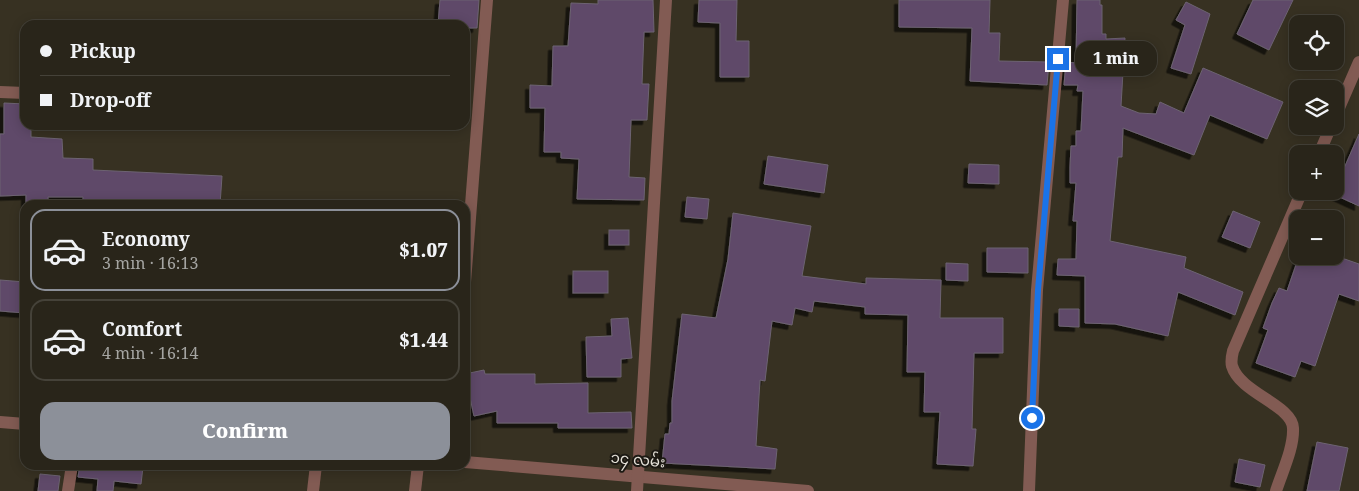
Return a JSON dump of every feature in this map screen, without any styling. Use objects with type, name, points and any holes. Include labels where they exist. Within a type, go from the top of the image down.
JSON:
[{"type":"street","points":[[470,218],[487,0]]},
{"type":"street","points":[[637,491],[666,0]]},
{"type":"street","points":[[1029,491],[1038,290],[1063,0]]},
{"type":"street","points":[[1344,96],[1359,62]]},
{"type":"street","points":[[0,92],[20,93]]},
{"type":"street","points":[[1276,491],[1293,438],[1293,425],[1287,415],[1242,383],[1232,366],[1232,351],[1298,200]]},
{"type":"street","points":[[0,422],[20,424]]},
{"type":"street","name":"၁၄ လမ်း","points":[[470,462],[808,491]]},
{"type":"street","points":[[68,491],[71,470]]},
{"type":"street","points":[[313,491],[315,470]]},
{"type":"street","points":[[415,491],[417,470]]},
{"type":"building","points":[[440,0],[479,0],[477,28],[470,28],[470,20],[438,20]]},
{"type":"building","points":[[598,0],[653,0],[654,32],[644,32],[642,84],[649,84],[647,120],[631,120],[629,177],[645,178],[644,200],[577,199],[579,159],[561,158],[561,152],[544,152],[545,108],[530,108],[530,85],[552,86],[553,46],[568,46],[571,3],[598,4]]},
{"type":"building","points":[[699,0],[737,0],[736,41],[749,41],[749,77],[720,77],[720,23],[698,22]]},
{"type":"building","points":[[899,0],[990,0],[989,33],[1000,33],[999,61],[1049,62],[1047,85],[970,81],[972,28],[899,27]]},
{"type":"building","points":[[1077,0],[1100,0],[1100,5],[1102,5],[1102,34],[1106,34],[1106,39],[1125,38],[1121,106],[1139,113],[1156,114],[1160,102],[1184,113],[1203,68],[1283,102],[1267,139],[1210,115],[1194,155],[1123,128],[1122,157],[1118,157],[1110,241],[1186,257],[1184,268],[1243,292],[1235,315],[1178,292],[1168,336],[1115,324],[1085,323],[1085,276],[1057,275],[1058,259],[1076,259],[1077,221],[1073,221],[1076,183],[1070,183],[1070,167],[1071,146],[1076,146],[1076,131],[1081,131],[1083,91],[1077,91],[1078,85],[1064,85],[1066,62],[1076,63]]},
{"type":"building","points":[[1253,0],[1293,0],[1269,50],[1237,34]]},
{"type":"building","points":[[1186,2],[1210,14],[1191,74],[1171,68],[1185,25],[1176,20]]},
{"type":"building","points":[[4,103],[20,104],[20,130],[31,130],[31,137],[62,139],[63,158],[93,159],[93,170],[222,176],[220,200],[83,200],[83,197],[48,197],[48,200],[26,200],[26,195],[0,196],[0,134],[4,134]]},
{"type":"building","points":[[1359,134],[1359,206],[1344,199],[1344,168]]},
{"type":"building","points":[[768,156],[828,165],[824,193],[764,184]]},
{"type":"building","points":[[969,164],[999,165],[999,184],[968,183]]},
{"type":"building","points":[[687,197],[709,199],[707,219],[685,217]]},
{"type":"building","points":[[1233,211],[1260,222],[1250,248],[1222,237]]},
{"type":"building","points":[[733,213],[811,226],[802,276],[866,284],[866,278],[941,280],[940,318],[1003,318],[1003,353],[974,353],[972,429],[976,429],[973,466],[937,464],[940,412],[924,412],[925,372],[907,372],[908,315],[865,314],[865,307],[814,301],[812,312],[795,308],[792,325],[772,321],[765,381],[760,380],[756,446],[777,449],[775,469],[662,463],[665,434],[669,434],[670,423],[672,423],[672,401],[682,314],[716,318],[728,259]]},
{"type":"building","points":[[609,230],[629,230],[629,245],[609,245]]},
{"type":"building","points":[[987,248],[1028,248],[1028,273],[987,272]]},
{"type":"building","points":[[1344,259],[1359,264],[1359,301],[1339,294],[1315,366],[1301,361],[1295,377],[1256,363],[1268,330],[1263,328],[1272,303],[1279,288],[1287,291],[1296,265],[1344,265]]},
{"type":"building","points":[[946,263],[968,264],[968,281],[946,280]]},
{"type":"building","points":[[573,271],[608,271],[608,293],[573,293]]},
{"type":"building","points":[[0,280],[20,282],[20,313],[0,311]]},
{"type":"building","points":[[1059,309],[1079,309],[1079,327],[1059,326]]},
{"type":"building","points":[[628,318],[632,358],[621,359],[621,377],[587,377],[586,337],[612,336],[611,319]]},
{"type":"building","points":[[484,370],[485,374],[535,374],[535,384],[588,383],[588,413],[631,412],[632,428],[558,428],[558,423],[497,423],[497,411],[474,416],[470,397],[470,373]]},
{"type":"building","points":[[1317,442],[1348,448],[1339,491],[1307,491]]},
{"type":"building","points":[[1239,459],[1265,465],[1260,487],[1235,482]]},
{"type":"building","points":[[79,470],[143,470],[141,484],[114,481],[113,491],[97,491],[98,479],[78,477]]},
{"type":"building","points":[[40,474],[60,476],[58,491],[38,491]]},
{"type":"route","points":[[1032,418],[1038,290],[1058,59]]}]
